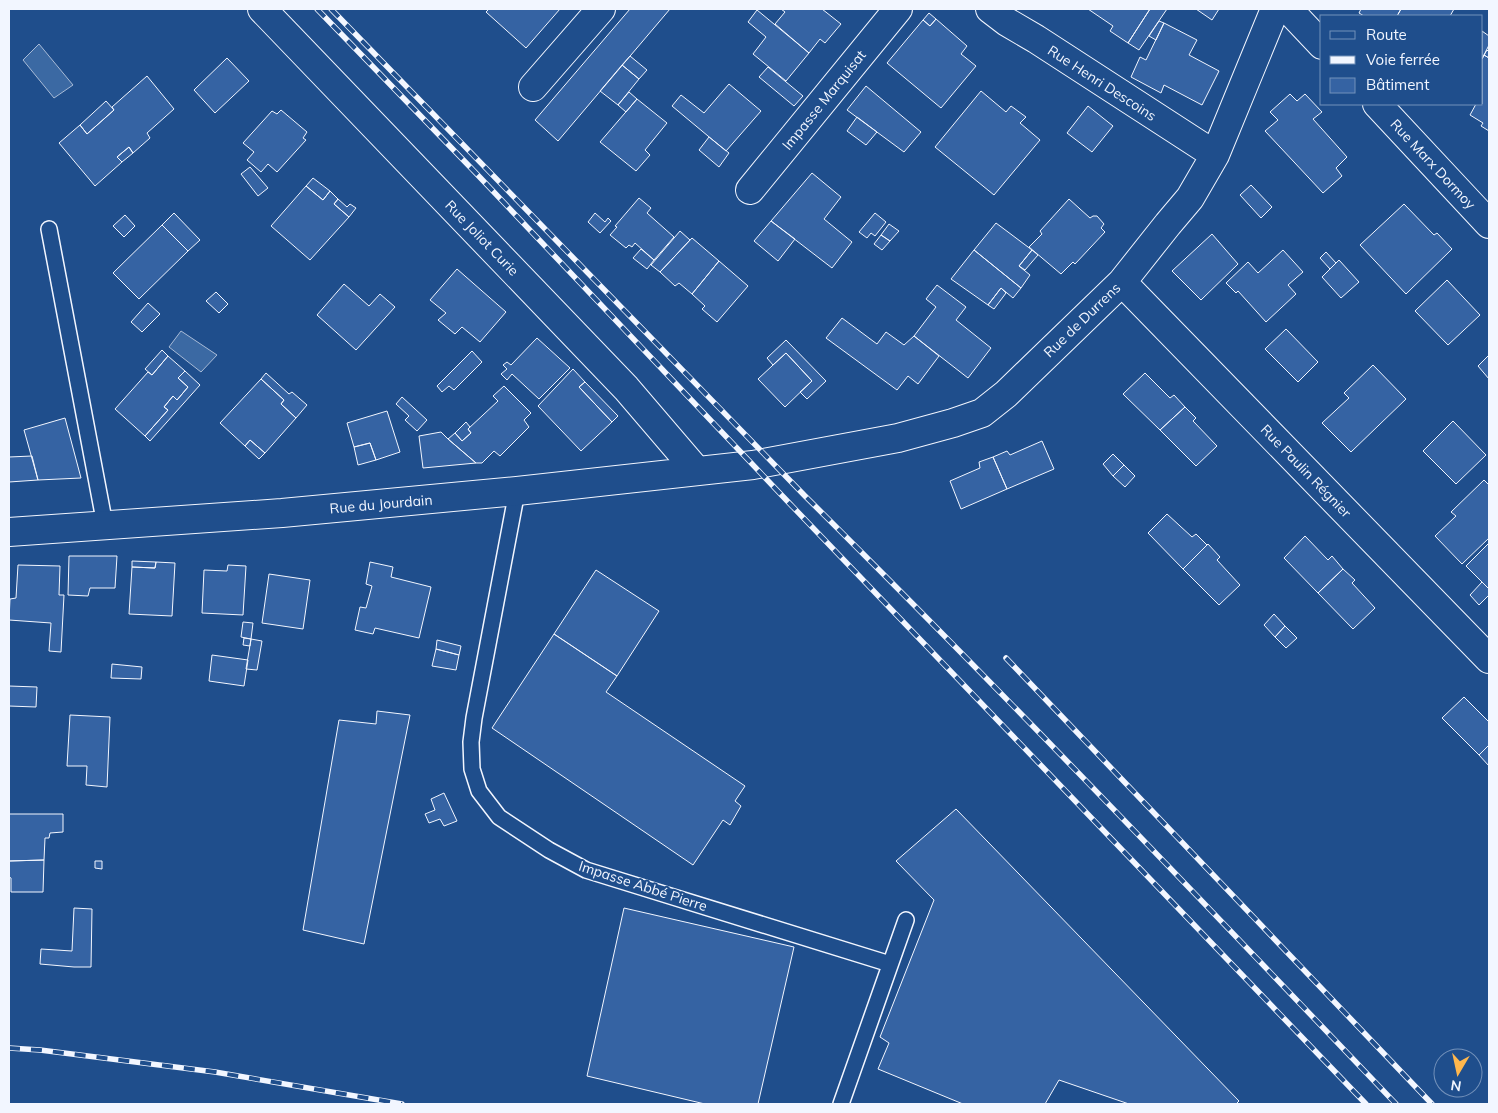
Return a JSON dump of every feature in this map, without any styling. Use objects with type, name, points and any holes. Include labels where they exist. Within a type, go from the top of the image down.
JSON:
[{"type":"street","name":"Rue Joliot Curie","points":[[262,9],[626,388],[697,471]]},
{"type":"street","points":[[532,87],[601,9]]},
{"type":"street","name":"Impasse Marquisat","points":[[750,190],[898,9]]},
{"type":"street","name":"Rue Henri Descoins","points":[[990,9],[1007,22],[1215,156]]},
{"type":"street","name":"Rue de Durrens","points":[[753,465],[898,438],[954,423],[982,412],[1006,394],[1122,282],[1190,198],[1215,156],[1275,9]]},
{"type":"street","points":[[1288,9],[1320,43]]},
{"type":"street","name":"Rue Marx Dormoy","points":[[1378,105],[1489,224]]},
{"type":"street","name":"Rue Paulin Régnier","points":[[1122,282],[1489,659]]},
{"type":"street","name":"Rue du Jourdain","points":[[9,532],[282,513],[516,491],[753,465]]},
{"type":"lane","points":[[48,229],[105,525]]},
{"type":"lane","name":"Impasse Abbé Pierre","points":[[516,491],[474,718],[471,742],[472,768],[478,791],[499,817],[549,850],[586,870],[890,964]]},
{"type":"lane","points":[[841,1104],[906,920]]},
{"type":"water","points":[[39,44],[73,85],[54,98],[23,60]]},
{"type":"water","points":[[181,331],[217,355],[201,372],[169,347]]},
{"type":"building","points":[[489,9],[560,9],[526,48],[486,12]]},
{"type":"building","points":[[630,9],[670,9],[558,141],[535,120]]},
{"type":"building","points":[[781,9],[822,9],[841,24],[825,43],[820,39],[809,53],[775,24],[785,12]]},
{"type":"building","points":[[1088,9],[1150,9],[1128,43],[1110,31],[1113,26]]},
{"type":"building","points":[[1150,9],[1167,9],[1139,50],[1128,43]]},
{"type":"building","points":[[1196,9],[1219,9],[1212,20]]},
{"type":"building","points":[[1361,9],[1401,9],[1398,15],[1362,15],[1359,13]]},
{"type":"building","points":[[1401,9],[1454,9],[1451,15],[1398,15]]},
{"type":"building","points":[[757,10],[809,53],[786,81],[753,54],[766,37],[748,22]]},
{"type":"building","points":[[929,13],[936,19],[930,26],[923,20]]},
{"type":"building","points":[[936,19],[967,46],[961,54],[976,66],[941,108],[887,63],[923,20],[930,26]]},
{"type":"building","points":[[1159,21],[1164,23],[1156,40],[1149,36]]},
{"type":"building","points":[[1164,23],[1197,40],[1189,55],[1219,71],[1202,105],[1164,85],[1161,93],[1131,77],[1140,57],[1146,60]]},
{"type":"building","points":[[1483,32],[1489,36],[1489,45],[1483,57]]},
{"type":"building","points":[[1487,50],[1489,52],[1489,58],[1484,55]]},
{"type":"building","points":[[1484,55],[1489,58],[1489,131],[1481,126],[1483,123],[1470,115],[1475,105],[1483,105]]},
{"type":"building","points":[[630,56],[647,70],[639,79],[622,65]]},
{"type":"building","points":[[227,58],[249,81],[215,113],[194,90]]},
{"type":"building","points":[[622,65],[639,79],[618,105],[600,91]]},
{"type":"building","points":[[768,67],[803,96],[794,106],[759,77]]},
{"type":"building","points":[[147,76],[174,109],[147,133],[150,138],[133,153],[129,147],[117,157],[122,162],[95,186],[59,143],[80,125],[87,134],[114,110],[112,107]]},
{"type":"building","points":[[729,84],[761,111],[726,151],[672,106],[681,95],[704,113]]},
{"type":"building","points":[[866,86],[921,132],[904,152],[847,110]]},
{"type":"building","points":[[981,91],[1006,112],[1011,106],[1026,117],[1020,123],[1040,140],[994,195],[935,147]]},
{"type":"building","points":[[629,92],[637,99],[626,112],[618,105]]},
{"type":"building","points":[[1290,94],[1297,101],[1305,94],[1322,112],[1313,119],[1347,157],[1336,168],[1342,176],[1323,193],[1265,131],[1278,120],[1270,112]]},
{"type":"building","points":[[637,99],[667,123],[645,150],[650,155],[636,171],[600,142]]},
{"type":"building","points":[[106,101],[114,110],[87,134],[80,125]]},
{"type":"building","points":[[1088,106],[1113,126],[1092,152],[1067,133]]},
{"type":"building","points":[[281,110],[307,132],[303,138],[306,140],[277,172],[268,164],[261,172],[247,160],[254,152],[243,143],[272,111],[277,114]]},
{"type":"building","points":[[857,117],[877,132],[866,145],[847,131]]},
{"type":"building","points":[[709,137],[729,153],[719,167],[699,150]]},
{"type":"building","points":[[129,147],[133,153],[122,162],[117,157]]},
{"type":"building","points":[[250,167],[268,188],[258,196],[241,174]]},
{"type":"building","points":[[812,173],[841,197],[824,219],[852,242],[832,268],[771,221]]},
{"type":"building","points":[[313,178],[330,191],[323,200],[306,186]]},
{"type":"building","points":[[1251,185],[1272,207],[1261,218],[1240,195]]},
{"type":"building","points":[[306,186],[323,200],[330,191],[338,199],[334,204],[349,217],[310,260],[271,226]]},
{"type":"building","points":[[639,198],[651,208],[647,213],[674,237],[654,260],[635,243],[632,247],[629,245],[626,248],[610,235],[617,227],[615,226]]},
{"type":"building","points":[[338,199],[347,207],[350,204],[356,208],[349,217],[334,204]]},
{"type":"building","points":[[1069,199],[1090,218],[1097,216],[1104,224],[1101,228],[1105,232],[1075,264],[1073,262],[1061,274],[1029,247],[1042,234],[1040,231]]},
{"type":"building","points":[[1404,204],[1434,235],[1437,233],[1452,249],[1406,294],[1360,245]]},
{"type":"building","points":[[174,213],[200,240],[188,251],[162,225]]},
{"type":"building","points":[[595,213],[605,222],[608,218],[611,221],[600,233],[588,222]]},
{"type":"building","points":[[875,213],[886,222],[875,236],[871,233],[867,238],[859,232]]},
{"type":"building","points":[[125,215],[135,226],[124,237],[113,226]]},
{"type":"building","points":[[771,221],[795,239],[778,261],[754,241]]},
{"type":"building","points":[[996,223],[1032,250],[1019,266],[1030,275],[1021,288],[974,250]]},
{"type":"building","points":[[889,224],[899,231],[890,241],[881,235]]},
{"type":"building","points":[[162,225],[188,251],[139,299],[113,273]]},
{"type":"building","points":[[680,231],[690,240],[660,272],[651,265]]},
{"type":"building","points":[[1212,234],[1238,264],[1201,300],[1172,271]]},
{"type":"building","points":[[881,235],[890,241],[882,250],[874,244]]},
{"type":"building","points":[[692,238],[719,261],[692,294],[679,283],[675,286],[660,272]]},
{"type":"building","points":[[641,249],[654,260],[647,269],[633,258]]},
{"type":"building","points":[[974,250],[1021,288],[1013,298],[1001,288],[988,305],[951,279]]},
{"type":"building","points":[[1032,250],[1038,255],[1025,270],[1019,266]]},
{"type":"building","points":[[1283,250],[1303,272],[1288,285],[1296,294],[1266,322],[1238,291],[1236,293],[1226,283],[1248,262],[1258,273]]},
{"type":"building","points":[[1326,252],[1336,263],[1330,269],[1320,258]]},
{"type":"building","points":[[1339,260],[1359,282],[1341,298],[1322,277]]},
{"type":"building","points":[[719,261],[748,286],[717,322],[702,309],[705,306],[692,294]]},
{"type":"building","points":[[457,269],[506,312],[480,342],[462,327],[455,334],[438,320],[446,313],[430,300]]},
{"type":"building","points":[[1447,280],[1480,315],[1448,345],[1415,311]]},
{"type":"building","points":[[344,284],[369,306],[380,294],[395,307],[356,350],[317,315]]},
{"type":"building","points":[[937,285],[966,307],[956,320],[991,348],[968,378],[914,336],[936,307],[926,299]]},
{"type":"building","points":[[1001,288],[1006,293],[994,309],[988,305]]},
{"type":"building","points":[[216,292],[228,304],[219,313],[206,301]]},
{"type":"building","points":[[148,303],[160,314],[142,332],[131,322]]},
{"type":"building","points":[[842,318],[877,344],[886,332],[904,345],[914,336],[939,356],[918,384],[908,376],[897,390],[826,338]]},
{"type":"building","points":[[1286,329],[1318,362],[1298,382],[1265,349]]},
{"type":"building","points":[[537,338],[570,368],[539,399],[512,374],[507,380],[501,374],[507,369],[503,365],[507,362],[511,365]]},
{"type":"building","points":[[786,340],[826,381],[807,399],[800,392],[812,381],[786,353],[773,365],[767,358]]},
{"type":"building","points":[[162,350],[168,356],[152,375],[145,369]]},
{"type":"building","points":[[472,351],[482,362],[454,390],[449,386],[442,392],[437,386]]},
{"type":"building","points":[[786,353],[812,381],[785,407],[758,379]]},
{"type":"building","points":[[1489,355],[1489,379],[1478,366]]},
{"type":"building","points":[[168,356],[185,371],[178,378],[188,387],[177,400],[173,396],[164,407],[168,410],[145,436],[115,409],[148,372],[152,375]]},
{"type":"building","points":[[1373,365],[1406,399],[1351,452],[1322,423],[1349,398],[1344,393]]},
{"type":"building","points":[[573,369],[585,382],[579,387],[612,422],[581,451],[538,406]]},
{"type":"building","points":[[185,371],[200,385],[150,441],[145,436],[168,410],[164,407],[173,396],[177,400],[188,387],[178,378]]},
{"type":"building","points":[[266,373],[289,394],[292,392],[307,405],[296,418],[281,404],[284,400],[261,379]]},
{"type":"building","points":[[1145,373],[1170,398],[1174,395],[1185,407],[1160,430],[1123,394]]},
{"type":"building","points":[[261,379],[284,400],[281,404],[296,418],[265,453],[250,440],[245,446],[220,423]]},
{"type":"building","points":[[585,382],[618,416],[612,422],[579,387]]},
{"type":"building","points":[[504,386],[531,413],[524,420],[529,427],[500,456],[494,451],[482,463],[476,463],[448,439],[455,433],[462,441],[471,433],[468,429],[498,401],[493,396]]},
{"type":"building","points":[[402,397],[427,420],[417,431],[405,420],[409,416],[396,404]]},
{"type":"building","points":[[1185,407],[1196,418],[1193,421],[1217,446],[1196,466],[1160,430]]},
{"type":"building","points":[[387,411],[400,452],[376,460],[370,443],[354,447],[347,423]]},
{"type":"building","points":[[65,418],[81,478],[38,480],[24,430]]},
{"type":"building","points":[[1453,421],[1486,455],[1456,484],[1423,451]]},
{"type":"building","points":[[466,422],[470,427],[468,429],[471,433],[462,441],[455,433]]},
{"type":"building","points":[[441,432],[476,463],[423,468],[419,436]]},
{"type":"building","points":[[250,440],[265,453],[259,459],[245,446]]},
{"type":"building","points":[[1042,441],[1054,469],[1007,489],[993,457],[1007,451],[1010,455]]},
{"type":"building","points":[[370,443],[376,460],[358,465],[354,447]]},
{"type":"building","points":[[1113,454],[1124,465],[1113,476],[1103,464]]},
{"type":"building","points":[[32,456],[38,480],[9,482],[9,457]]},
{"type":"building","points":[[993,457],[1007,489],[961,509],[950,481],[980,468],[979,462]]},
{"type":"building","points":[[1124,465],[1135,476],[1125,487],[1113,476]]},
{"type":"building","points":[[1484,480],[1489,485],[1489,538],[1462,564],[1435,536],[1456,516],[1451,512]]},
{"type":"building","points":[[1167,514],[1192,537],[1196,534],[1207,545],[1183,569],[1148,533]]},
{"type":"building","points":[[1305,536],[1328,560],[1332,556],[1343,569],[1318,593],[1284,558]]},
{"type":"building","points":[[1489,543],[1489,589],[1466,566]]},
{"type":"building","points":[[1208,544],[1220,557],[1217,560],[1240,585],[1219,605],[1183,569]]},
{"type":"building","points":[[69,556],[117,556],[115,588],[90,588],[88,596],[68,595]]},
{"type":"building","points":[[132,561],[156,562],[155,568],[132,567]]},
{"type":"building","points":[[156,562],[175,563],[172,616],[129,614],[132,567],[155,568]]},
{"type":"building","points":[[370,562],[393,567],[391,577],[431,587],[419,638],[375,628],[373,634],[355,630],[360,607],[366,608],[372,586],[366,584]]},
{"type":"building","points":[[18,565],[60,566],[59,595],[64,595],[61,652],[49,651],[51,623],[9,620],[10,599],[16,598]]},
{"type":"building","points":[[228,565],[246,566],[243,615],[202,613],[204,570],[227,571]]},
{"type":"building","points":[[1343,569],[1355,580],[1352,583],[1375,608],[1353,629],[1318,593]]},
{"type":"building","points":[[596,570],[659,611],[617,676],[554,634]]},
{"type":"building","points":[[269,574],[310,580],[303,629],[262,623]]},
{"type":"building","points":[[1482,582],[1489,589],[1489,595],[1479,605],[1470,595]]},
{"type":"building","points":[[1274,614],[1285,626],[1275,637],[1264,625]]},
{"type":"building","points":[[243,622],[253,623],[251,639],[241,637]]},
{"type":"building","points":[[1285,626],[1297,638],[1286,648],[1275,637]]},
{"type":"building","points":[[554,634],[617,676],[606,692],[745,786],[735,801],[741,806],[730,825],[723,820],[693,865],[492,728]]},
{"type":"building","points":[[244,638],[251,639],[250,646],[243,645]]},
{"type":"building","points":[[251,639],[262,641],[257,670],[246,669]]},
{"type":"building","points":[[437,640],[461,646],[459,655],[436,649]]},
{"type":"building","points":[[436,649],[459,655],[456,670],[432,666]]},
{"type":"building","points":[[212,655],[248,660],[244,686],[209,681]]},
{"type":"building","points":[[112,664],[142,667],[141,679],[111,678]]},
{"type":"building","points":[[9,686],[37,687],[36,707],[9,706]]},
{"type":"building","points":[[1464,697],[1489,722],[1489,745],[1479,755],[1442,718]]},
{"type":"building","points":[[377,711],[410,715],[364,944],[303,930],[339,720],[376,724]]},
{"type":"building","points":[[70,715],[110,717],[107,787],[86,785],[87,766],[67,766]]},
{"type":"building","points":[[1489,745],[1489,766],[1479,755]]},
{"type":"building","points":[[444,793],[457,821],[444,826],[440,819],[429,823],[425,814],[435,810],[431,799]]},
{"type":"building","points":[[956,809],[1239,1101],[1236,1104],[1129,1104],[1059,1080],[1045,1104],[963,1104],[878,1069],[889,1043],[880,1037],[934,900],[896,861]]},
{"type":"building","points":[[9,814],[63,814],[63,832],[50,833],[49,838],[45,838],[44,860],[9,861]]},
{"type":"building","points":[[44,860],[43,892],[11,892],[9,861]]},
{"type":"building","points":[[95,861],[102,861],[102,869],[95,868]]},
{"type":"building","points":[[74,908],[92,909],[91,967],[40,964],[41,949],[72,951]]},
{"type":"building","points":[[624,908],[794,947],[758,1104],[705,1104],[587,1076]]},
{"type":"railway","points":[[317,9],[1366,1104]]},
{"type":"railway","points":[[331,9],[805,496],[1029,722],[1396,1104]]},
{"type":"railway","points":[[1006,658],[1432,1104]]},
{"type":"railway","points":[[9,1048],[40,1050],[215,1072],[402,1104]]}]
